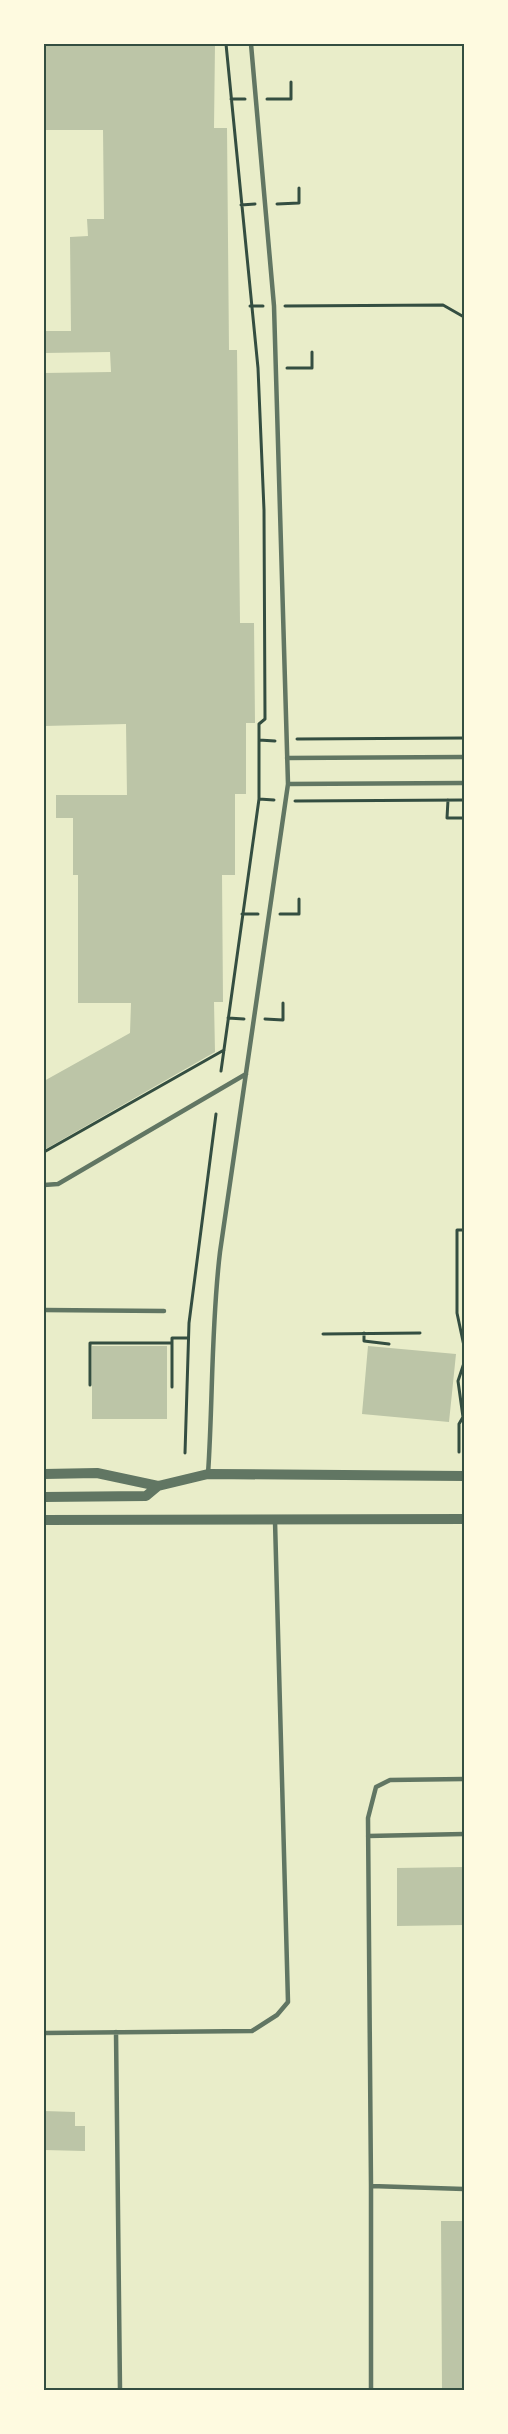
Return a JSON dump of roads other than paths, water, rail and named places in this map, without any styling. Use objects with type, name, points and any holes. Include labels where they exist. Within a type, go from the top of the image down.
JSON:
[{"type":"street","points":[[44,1474],[97,1473],[158,1486],[208,1474],[465,1476]]},
{"type":"street","points":[[44,1497],[146,1496],[158,1486]]},
{"type":"street","points":[[44,1520],[465,1519]]},
{"type":"lane","points":[[208,1474],[213,1395],[214,1311],[288,784],[274,306],[250,44]]},
{"type":"lane","points":[[287,758],[465,757]]},
{"type":"lane","points":[[288,784],[465,783]]},
{"type":"lane","points":[[44,1185],[58,1185],[246,1074]]},
{"type":"lane","points":[[44,1310],[164,1311]]},
{"type":"lane","points":[[44,2033],[252,2031],[277,2015],[288,2002],[275,1519]]},
{"type":"lane","points":[[371,2391],[368,1818],[376,1787],[390,1780],[465,1779]]},
{"type":"lane","points":[[368,1836],[465,1834]]},
{"type":"lane","points":[[117,2032],[120,2391]]},
{"type":"lane","points":[[371,2186],[465,2188]]}]
